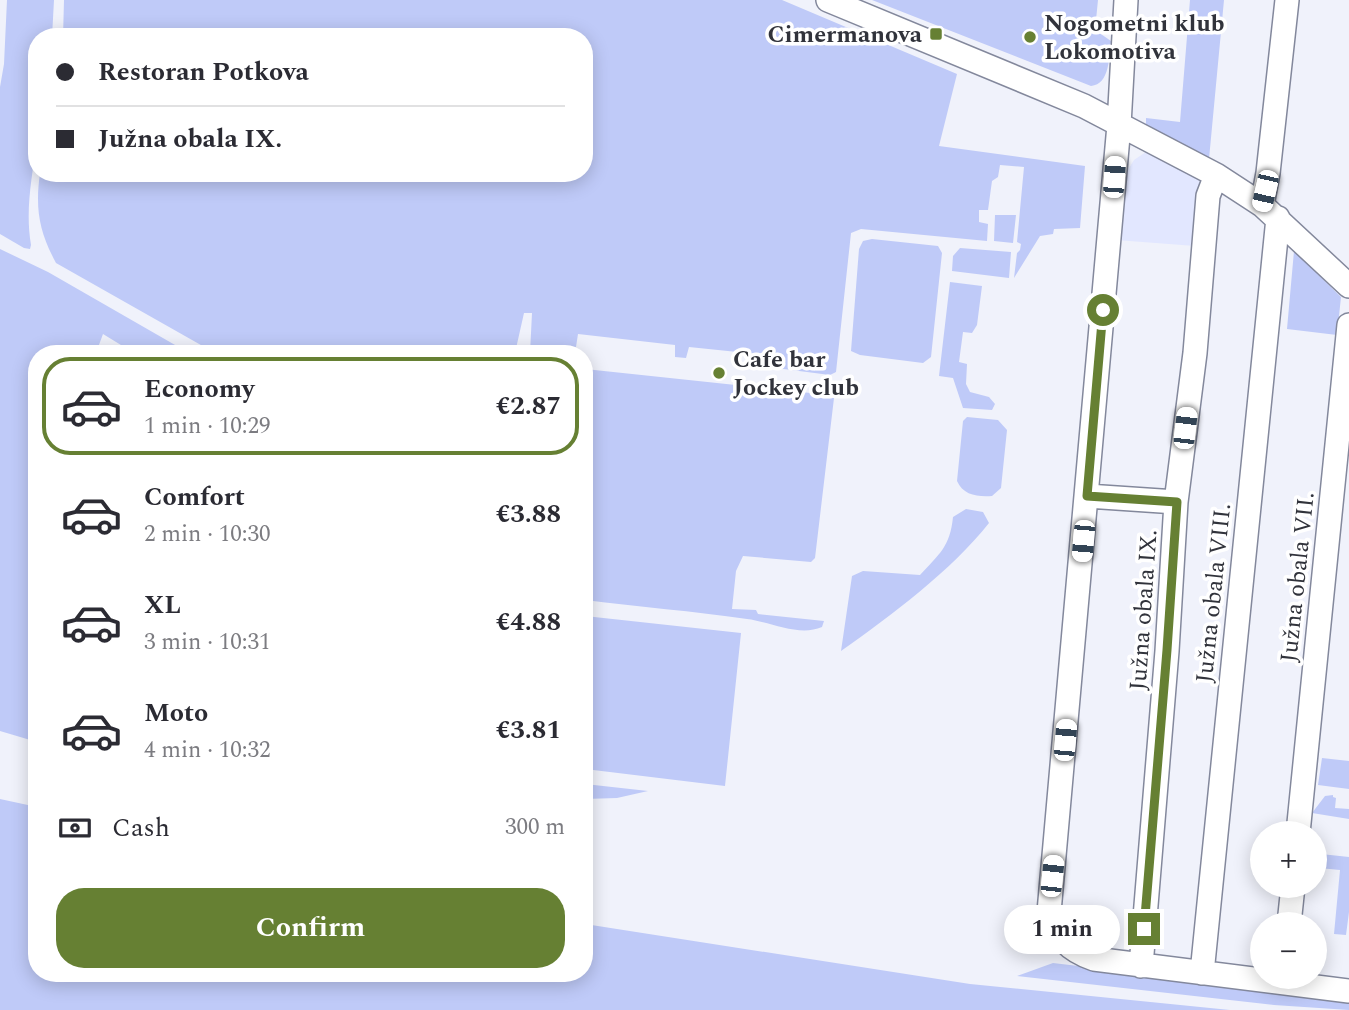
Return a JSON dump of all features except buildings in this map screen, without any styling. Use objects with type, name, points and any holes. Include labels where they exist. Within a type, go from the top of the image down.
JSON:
[{"type":"street","points":[[828,0],[1084,106],[1216,175],[1270,212],[1349,286]]},
{"type":"street","points":[[1126,0],[1119,125],[1049,912],[1059,937],[1080,954],[1094,959],[1250,977]]},
{"type":"street","name":"Južna obala VIII.","points":[[1202,973],[1270,212],[1268,173],[1287,0]]},
{"type":"street","name":"Južna obala IX.","points":[[1141,966],[1177,502],[1195,353],[1208,196],[1216,175]]},
{"type":"street","name":"Južna obala VII.","points":[[1299,821],[1349,326]]},
{"type":"street","points":[[1087,496],[1177,502]]},
{"type":"street","points":[[1327,987],[1349,991]]},
{"type":"shaded area","points":[[7,0],[54,0],[52,28],[28,28],[30,249],[0,234],[0,87],[4,64]]},
{"type":"shaded area","points":[[64,0],[782,0],[957,74],[939,146],[1085,166],[1080,228],[1054,229],[1053,234],[1040,236],[1014,278],[1017,253],[1021,244],[1017,242],[1024,167],[1000,165],[998,177],[992,181],[988,210],[979,210],[979,222],[988,224],[987,241],[861,229],[851,233],[836,372],[830,375],[776,368],[776,356],[689,347],[686,358],[675,357],[675,345],[578,334],[576,345],[530,345],[532,313],[524,313],[517,345],[201,345],[56,263],[40,219],[39,182],[593,182],[593,28],[63,28]]},
{"type":"shaded area","name":"Nogometni klub Lokomotiva","points":[[872,0],[1098,0],[1095,30],[1111,41],[1107,69],[1102,80],[1091,86]]},
{"type":"shaded area","points":[[1190,0],[1224,0],[1209,159],[1146,126],[1146,118],[1180,122]]},
{"type":"shaded area","points":[[1146,152],[1202,175],[1195,246],[1116,240],[1121,181],[1134,160]]},
{"type":"shaded area","points":[[995,215],[1016,215],[1013,243],[994,241]]},
{"type":"shaded area","points":[[872,239],[938,246],[942,253],[931,357],[923,363],[860,355],[851,351],[859,249],[863,241]]},
{"type":"shaded area","points":[[960,248],[1011,252],[1009,278],[952,271],[953,256]]},
{"type":"shaded area","points":[[0,249],[48,272],[175,345],[121,345],[103,334],[99,345],[28,345],[28,739],[0,731]]},
{"type":"shaded area","points":[[1294,251],[1341,297],[1337,335],[1287,329]]},
{"type":"shaded area","points":[[950,282],[982,286],[977,325],[972,333],[963,332],[959,362],[967,364],[966,384],[970,392],[989,397],[995,404],[992,410],[963,408],[953,378],[939,376]]},
{"type":"shaded area","points":[[593,370],[829,395],[834,398],[815,558],[811,562],[743,556],[736,571],[732,609],[756,610],[758,614],[824,621],[822,627],[794,630],[747,619],[593,601]]},
{"type":"shaded area","points":[[967,417],[998,420],[1007,430],[1001,488],[992,496],[971,494],[957,481],[963,421]]},
{"type":"shaded area","points":[[966,509],[983,512],[989,523],[974,541],[939,575],[841,651],[852,576],[863,571],[920,575],[946,543],[953,517]]},
{"type":"shaded area","points":[[593,617],[741,633],[725,786],[593,770]]},
{"type":"shaded area","points":[[1322,758],[1349,761],[1349,789],[1318,785]]},
{"type":"shaded area","points":[[593,785],[648,791],[617,798],[593,799]]},
{"type":"shaded area","points":[[1333,795],[1336,798],[1335,808],[1349,809],[1349,819],[1312,813],[1325,796]]},
{"type":"shaded area","points":[[0,799],[28,805],[28,982],[593,982],[593,925],[970,984],[1230,1010],[0,1010]]},
{"type":"shaded area","points":[[1327,855],[1349,857],[1349,912],[1346,935],[1334,934],[1340,870],[1327,869]]},
{"type":"shaded area","points":[[1053,963],[1250,986],[1250,989],[1349,998],[1349,1010],[1274,1005],[1017,976]]},
{"type":"place","name":"Cimermanova","points":[[936,34]]},
{"type":"place","name":"Nogometni klub Lokomotiva","points":[[1030,37]]},
{"type":"place","name":"Cafe bar Jockey club","points":[[719,373]]},
{"type":"route","points":[[1103,310],[1087,496],[1177,502],[1144,929]]}]
